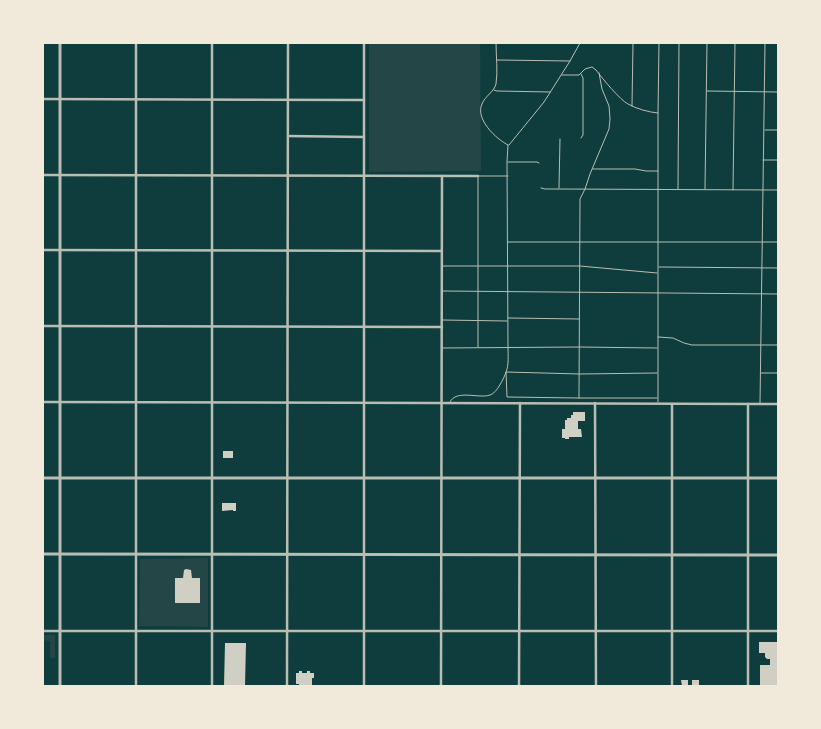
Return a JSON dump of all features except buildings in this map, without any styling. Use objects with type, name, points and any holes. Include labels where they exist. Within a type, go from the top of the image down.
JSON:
[{"type":"street","points":[[60,43],[60,686]]},
{"type":"street","points":[[136,43],[136,686]]},
{"type":"street","points":[[212,43],[212,686]]},
{"type":"street","points":[[287,686],[288,43]]},
{"type":"street","points":[[364,43],[364,686]]},
{"type":"street","points":[[43,99],[364,100]]},
{"type":"street","points":[[288,136],[364,136]]},
{"type":"street","points":[[43,175],[478,176]]},
{"type":"street","points":[[442,176],[442,686]]},
{"type":"street","points":[[43,250],[441,251]]},
{"type":"street","points":[[43,326],[442,327]]},
{"type":"street","points":[[43,402],[778,404]]},
{"type":"street","points":[[519,686],[520,403]]},
{"type":"street","points":[[595,404],[596,686]]},
{"type":"street","points":[[672,404],[672,686]]},
{"type":"street","points":[[748,404],[748,686]]},
{"type":"street","points":[[43,478],[778,478]]},
{"type":"street","points":[[43,554],[778,555]]},
{"type":"street","points":[[43,630],[778,631]]},
{"type":"lane","points":[[496,43],[495,85],[493,90],[481,104],[480,112],[489,130],[500,141],[508,145]]},
{"type":"lane","points":[[580,43],[544,102],[508,145],[507,397],[658,398]]},
{"type":"lane","points":[[632,106],[633,43]]},
{"type":"lane","points":[[658,404],[659,43]]},
{"type":"lane","points":[[678,190],[680,43]]},
{"type":"lane","points":[[705,190],[707,43]]},
{"type":"lane","points":[[733,190],[735,43]]},
{"type":"lane","points":[[760,404],[765,43]]},
{"type":"lane","points":[[496,60],[570,61]]},
{"type":"lane","points":[[561,75],[576,75],[590,67],[596,70],[624,101],[632,106],[648,112],[658,113]]},
{"type":"lane","points":[[581,73],[583,78],[583,135],[581,138]]},
{"type":"lane","points":[[579,398],[580,199],[609,129],[610,119],[609,106],[602,89],[599,73]]},
{"type":"lane","points":[[493,90],[551,92]]},
{"type":"lane","points":[[707,91],[778,92]]},
{"type":"lane","points":[[764,130],[778,130]]},
{"type":"lane","points":[[559,189],[560,139]]},
{"type":"lane","points":[[763,160],[778,160]]},
{"type":"lane","points":[[507,162],[539,163]]},
{"type":"lane","points":[[593,168],[659,171]]},
{"type":"lane","points":[[478,348],[478,176],[508,176]]},
{"type":"lane","points":[[540,188],[778,190]]},
{"type":"lane","points":[[508,242],[778,242]]},
{"type":"lane","points":[[441,266],[580,266],[658,273]]},
{"type":"lane","points":[[658,267],[778,268]]},
{"type":"lane","points":[[441,291],[778,294]]},
{"type":"lane","points":[[508,318],[580,319]]},
{"type":"lane","points":[[442,320],[508,321]]},
{"type":"lane","points":[[658,337],[673,338],[692,345],[778,345]]},
{"type":"lane","points":[[442,348],[658,348]]},
{"type":"lane","points":[[506,372],[580,374],[658,373]]},
{"type":"lane","points":[[450,403],[452,398],[457,396],[490,395],[495,392],[506,372]]},
{"type":"lane","points":[[761,373],[778,373]]},
{"type":"shaded area","points":[[369,43],[480,43],[481,171],[369,172]]},
{"type":"shaded area","points":[[208,558],[207,627],[139,626],[140,559]]},
{"type":"shaded area","points":[[43,635],[55,635],[55,658],[50,658],[50,641],[43,640]]}]
